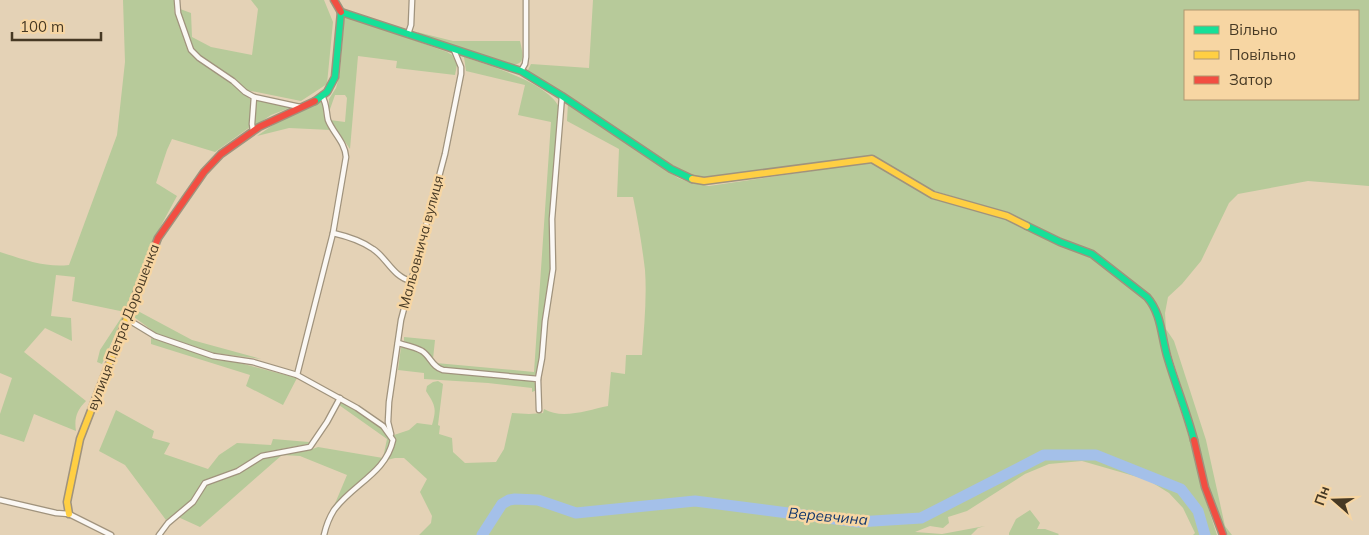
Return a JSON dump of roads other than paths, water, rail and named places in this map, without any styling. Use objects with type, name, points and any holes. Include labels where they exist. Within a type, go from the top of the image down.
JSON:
[{"type":"street","points":[[177,0],[178,13],[191,50],[199,58],[233,81],[245,92],[302,108]]},
{"type":"street","points":[[334,0],[341,12],[521,71],[562,96],[663,164],[690,179],[704,181],[872,160],[884,165],[933,195],[1007,216],[1060,242],[1092,254],[1147,297],[1154,305],[1167,356],[1192,432],[1205,487],[1223,535]]},
{"type":"street","points":[[408,34],[411,25],[412,0]]},
{"type":"street","points":[[521,71],[526,57],[526,0]]},
{"type":"street","name":"вулиця Петра Дорошенка","points":[[69,514],[67,502],[80,439],[153,248],[165,227],[212,162],[253,131],[278,117],[302,108],[331,88],[335,77],[341,12]]},
{"type":"street","name":"Мальовнича вулиця","points":[[392,438],[388,409],[401,320],[445,154],[461,74],[461,67],[454,50]]},
{"type":"street","points":[[253,131],[254,96]]},
{"type":"street","points":[[297,375],[333,233],[346,151],[329,122],[326,102],[322,96]]},
{"type":"street","points":[[539,410],[538,379],[554,269],[552,219],[562,96]]},
{"type":"street","points":[[333,233],[372,248],[390,268],[406,280],[411,281]]},
{"type":"street","points":[[127,319],[155,336],[213,356],[253,362],[297,375],[340,398],[383,426],[392,438],[391,449],[379,469],[347,496],[334,510],[328,520],[324,535]]},
{"type":"street","points":[[398,342],[420,350],[433,365],[443,370],[538,379]]},
{"type":"street","points":[[159,535],[168,523],[193,502],[205,483],[238,471],[262,456],[310,447],[340,398]]},
{"type":"street","points":[[0,500],[56,514],[69,514],[111,535]]},
{"type":"waterway","name":"Веревчина","points":[[482,535],[502,504],[515,499],[538,500],[576,513],[695,501],[858,522],[921,518],[1044,455],[1096,455],[1181,489],[1198,511],[1205,535]]}]
